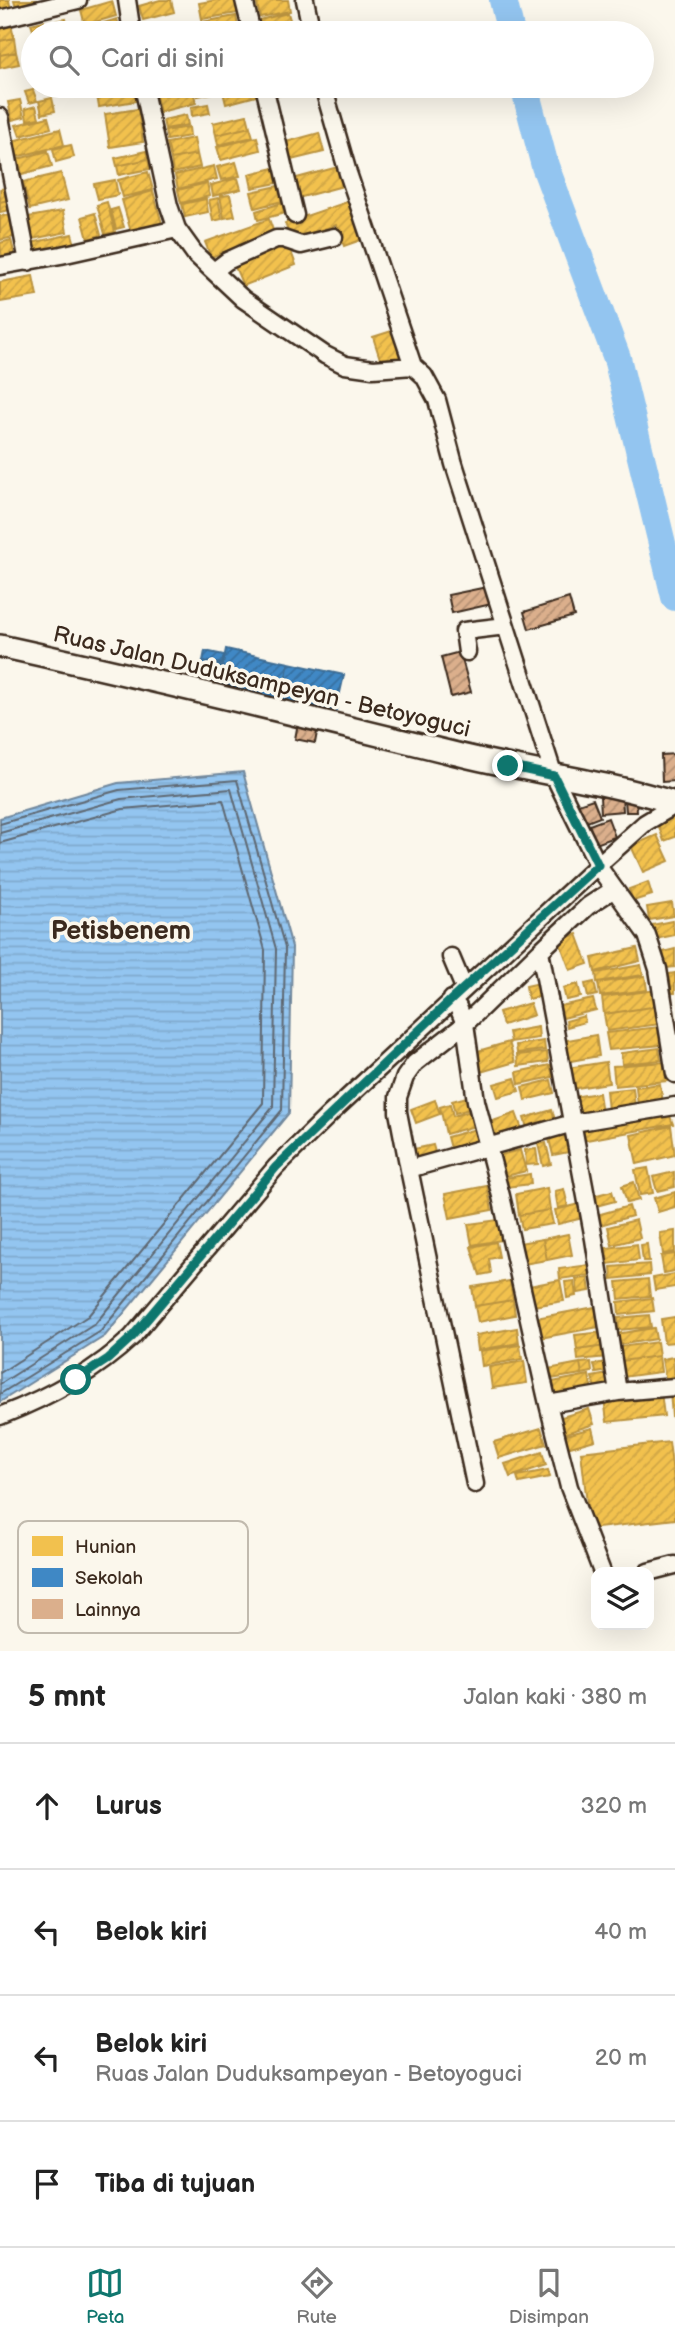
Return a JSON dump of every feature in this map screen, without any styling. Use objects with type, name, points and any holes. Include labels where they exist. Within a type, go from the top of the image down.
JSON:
[{"type":"main road","name":"Ruas Jalan Duduksampeyan - Betoyoguci","points":[[0,646],[554,776],[636,791],[675,804]]},
{"type":"street","points":[[0,19],[78,0]]},
{"type":"street","points":[[127,0],[130,21]]},
{"type":"street","points":[[244,0],[249,21]]},
{"type":"street","points":[[305,0],[309,21]]},
{"type":"street","points":[[146,98],[169,206],[177,229],[195,254],[243,299],[335,360],[345,365],[373,369],[413,366]]},
{"type":"street","points":[[267,98],[295,215]]},
{"type":"street","points":[[326,98],[348,173],[413,366],[424,376],[437,400],[454,464],[554,776],[605,875],[647,935],[658,970],[675,1074]]},
{"type":"street","points":[[0,117],[28,261]]},
{"type":"street","points":[[0,266],[177,229]]},
{"type":"street","points":[[214,271],[227,261],[276,239],[301,245],[334,237]]},
{"type":"street","points":[[467,652],[464,631],[506,626]]},
{"type":"street","points":[[0,1416],[36,1403],[108,1359],[132,1337],[276,1167],[459,1012],[540,951],[588,906],[605,875],[645,823],[675,804]]},
{"type":"street","points":[[464,988],[605,875]]},
{"type":"street","points":[[540,951],[594,1240],[618,1392]]},
{"type":"street","points":[[451,957],[464,988],[459,1012],[476,1101],[548,1404],[569,1487],[600,1567]]},
{"type":"street","points":[[459,1012],[405,1077],[400,1088],[398,1112],[475,1484]]},
{"type":"street","points":[[409,1169],[573,1123],[675,1106]]},
{"type":"street","points":[[548,1404],[618,1392],[675,1387]]},
{"type":"street","points":[[654,1570],[675,1565]]},
{"type":"water","points":[[243,772],[292,947],[289,1113],[105,1336],[0,1402],[0,818],[118,783]]},
{"type":"building: Hunian","points":[[0,0],[9,0],[11,11],[0,14]]},
{"type":"building: Hunian","points":[[14,0],[46,0],[18,13]]},
{"type":"building: Hunian","points":[[171,0],[174,12],[143,20],[139,6]]},
{"type":"building: Hunian","points":[[236,0],[238,13],[202,19],[199,3]]},
{"type":"building: Hunian","points":[[256,0],[288,0],[290,11],[260,17]]},
{"type":"building: Hunian","points":[[112,1],[116,16],[99,21],[84,21],[81,10]]},
{"type":"building: Hunian","points":[[288,13],[290,21],[259,21]]},
{"type":"building: Hunian","points":[[236,16],[237,21],[208,21]]},
{"type":"building: Hunian","points":[[11,23],[14,38],[0,41],[0,25]]},
{"type":"building: Hunian","points":[[14,38],[16,52],[0,55],[0,41]]},
{"type":"building: Hunian","points":[[16,52],[19,64],[0,68],[0,55]]},
{"type":"building: Hunian","points":[[27,98],[36,98],[37,101],[29,103]]},
{"type":"building: Hunian","points":[[52,98],[55,111],[42,114],[39,101]]},
{"type":"building: Hunian","points":[[97,98],[135,98],[136,101],[99,107]]},
{"type":"building: Hunian","points":[[156,98],[195,98],[196,103],[160,112]]},
{"type":"building: Hunian","points":[[224,98],[248,98],[226,104]]},
{"type":"building: Hunian","points":[[20,100],[24,117],[12,120],[8,102]]},
{"type":"building: Hunian","points":[[208,104],[210,113],[192,116],[191,107]]},
{"type":"building: Hunian","points":[[36,106],[39,118],[27,120],[25,109]]},
{"type":"building: Hunian","points":[[138,109],[143,142],[110,147],[105,114]]},
{"type":"building: Hunian","points":[[186,115],[188,125],[165,129],[163,120]]},
{"type":"building: Hunian","points":[[247,115],[250,127],[216,135],[213,123]]},
{"type":"building: Hunian","points":[[48,117],[51,128],[20,136],[16,125]]},
{"type":"building: Hunian","points":[[189,127],[190,136],[167,140],[165,131]]},
{"type":"building: Hunian","points":[[250,127],[253,137],[218,145],[216,135]]},
{"type":"building: Hunian","points":[[60,129],[64,145],[16,157],[12,141]]},
{"type":"building: Hunian","points":[[319,133],[324,152],[291,160],[286,142]]},
{"type":"building: Hunian","points":[[257,137],[260,150],[221,160],[217,147]]},
{"type":"building: Hunian","points":[[194,138],[197,154],[171,159],[167,143]]},
{"type":"building: Hunian","points":[[71,145],[74,157],[56,162],[53,149]]},
{"type":"building: Hunian","points":[[48,151],[52,166],[22,174],[18,159]]},
{"type":"building: Hunian","points":[[146,151],[148,159],[117,166],[115,158]]},
{"type":"building: Hunian","points":[[197,154],[200,167],[173,173],[171,159]]},
{"type":"building: Hunian","points":[[148,159],[150,169],[119,175],[117,166]]},
{"type":"building: Hunian","points":[[236,162],[240,176],[221,180],[217,167]]},
{"type":"building: Hunian","points":[[214,166],[217,179],[178,189],[175,175]]},
{"type":"building: Hunian","points":[[338,167],[343,186],[298,198],[293,179]]},
{"type":"building: Hunian","points":[[274,168],[277,183],[252,188],[249,174]]},
{"type":"building: Hunian","points":[[148,172],[153,190],[123,197],[118,180]]},
{"type":"building: Hunian","points":[[61,173],[68,200],[30,209],[23,182]]},
{"type":"building: Hunian","points":[[238,178],[241,189],[213,196],[211,185]]},
{"type":"building: Hunian","points":[[115,180],[118,195],[98,199],[94,184]]},
{"type":"building: Hunian","points":[[207,183],[210,196],[181,203],[178,190]]},
{"type":"building: Hunian","points":[[278,186],[282,201],[255,208],[251,192]]},
{"type":"building: Hunian","points":[[6,188],[8,200],[0,202],[0,189]]},
{"type":"building: Hunian","points":[[153,191],[162,224],[131,232],[122,200]]},
{"type":"building: Hunian","points":[[230,195],[235,216],[224,218],[220,196]]},
{"type":"building: Hunian","points":[[218,198],[222,219],[213,221],[209,200]]},
{"type":"building: Hunian","points":[[206,199],[208,212],[185,217],[182,204]]},
{"type":"building: Hunian","points":[[8,200],[10,210],[0,212],[0,202]]},
{"type":"building: Hunian","points":[[350,201],[364,239],[344,246],[336,225],[291,240],[285,223]]},
{"type":"building: Hunian","points":[[107,202],[115,232],[105,234],[97,205]]},
{"type":"building: Hunian","points":[[282,203],[285,213],[258,220],[256,211]]},
{"type":"building: Hunian","points":[[118,208],[124,227],[116,229],[111,210]]},
{"type":"building: Hunian","points":[[63,211],[67,232],[32,239],[28,217]]},
{"type":"building: Hunian","points":[[95,213],[101,235],[88,239],[82,217]]},
{"type":"building: Hunian","points":[[9,215],[14,237],[0,240],[0,216]]},
{"type":"building: Hunian","points":[[269,219],[274,233],[211,257],[205,242]]},
{"type":"building: Hunian","points":[[72,234],[76,248],[35,258],[31,243]]},
{"type":"building: Hunian","points":[[11,240],[15,256],[2,260],[0,243]]},
{"type":"building: Hunian","points":[[287,241],[296,265],[243,286],[233,262]]},
{"type":"building: Hunian","points":[[33,276],[37,296],[0,302],[0,282]]},
{"type":"building: Hunian","points":[[398,329],[408,357],[382,365],[373,337]]},
{"type":"building: Hunian","points":[[675,815],[675,837],[664,841],[657,822]]},
{"type":"building: Hunian","points":[[657,835],[669,861],[643,872],[631,846]]},
{"type":"building: Hunian","points":[[648,882],[652,895],[633,901],[629,889]]},
{"type":"building: Hunian","points":[[672,903],[674,916],[649,920],[647,907]]},
{"type":"building: Hunian","points":[[672,921],[675,935],[655,939],[652,925]]},
{"type":"building: Hunian","points":[[577,934],[588,964],[570,970],[559,940]]},
{"type":"building: Hunian","points":[[637,948],[640,961],[595,972],[592,958]]},
{"type":"building: Hunian","points":[[675,949],[675,967],[666,968],[663,952]]},
{"type":"building: Hunian","points":[[641,965],[643,975],[597,982],[596,973]]},
{"type":"building: Hunian","points":[[675,973],[675,993],[672,993],[669,974]]},
{"type":"building: Hunian","points":[[645,976],[647,990],[600,996],[598,983]]},
{"type":"building: Hunian","points":[[594,982],[597,995],[588,997],[585,984]]},
{"type":"building: Hunian","points":[[540,983],[543,996],[528,999],[526,986]]},
{"type":"building: Hunian","points":[[578,984],[581,997],[566,1000],[563,988]]},
{"type":"building: Hunian","points":[[657,990],[659,1006],[604,1014],[602,997]]},
{"type":"building: Hunian","points":[[593,999],[596,1010],[563,1018],[560,1006]]},
{"type":"building: Hunian","points":[[530,1003],[534,1015],[503,1025],[499,1012]]},
{"type":"building: Hunian","points":[[659,1006],[661,1024],[607,1031],[604,1014]]},
{"type":"building: Hunian","points":[[584,1016],[585,1022],[567,1027],[566,1021]]},
{"type":"building: Hunian","points":[[538,1027],[539,1038],[511,1042],[509,1032]]},
{"type":"building: Hunian","points":[[659,1027],[661,1045],[609,1050],[606,1033]]},
{"type":"building: Hunian","points":[[596,1035],[599,1056],[565,1062],[562,1041]]},
{"type":"building: Hunian","points":[[544,1041],[545,1050],[517,1053],[516,1045]]},
{"type":"building: Hunian","points":[[509,1042],[515,1062],[477,1073],[471,1053]]},
{"type":"building: Hunian","points":[[659,1048],[661,1060],[622,1064],[621,1053]]},
{"type":"building: Hunian","points":[[547,1052],[548,1062],[518,1066],[517,1055]]},
{"type":"building: Hunian","points":[[606,1062],[609,1083],[570,1089],[567,1068]]},
{"type":"building: Hunian","points":[[665,1062],[667,1081],[615,1086],[613,1066]]},
{"type":"building: Hunian","points":[[550,1065],[553,1077],[519,1084],[517,1072]]},
{"type":"building: Hunian","points":[[515,1078],[519,1091],[498,1097],[494,1084]]},
{"type":"building: Hunian","points":[[551,1080],[554,1093],[525,1100],[522,1087]]},
{"type":"building: Hunian","points":[[660,1084],[663,1103],[638,1106],[636,1087]]},
{"type":"building: Hunian","points":[[633,1088],[635,1107],[608,1110],[606,1091]]},
{"type":"building: Hunian","points":[[599,1093],[602,1113],[575,1117],[572,1097]]},
{"type":"building: Hunian","points":[[467,1097],[470,1109],[455,1113],[452,1101]]},
{"type":"building: Hunian","points":[[435,1100],[440,1114],[416,1123],[411,1109]]},
{"type":"building: Hunian","points":[[450,1104],[453,1116],[471,1111],[475,1126],[446,1134],[440,1107]]},
{"type":"building: Hunian","points":[[552,1110],[556,1123],[528,1131],[524,1118]]},
{"type":"building: Hunian","points":[[668,1111],[673,1124],[581,1141],[579,1129]]},
{"type":"building: Hunian","points":[[516,1113],[523,1132],[494,1143],[487,1123]]},
{"type":"building: Hunian","points":[[671,1126],[675,1155],[637,1164],[631,1135]]},
{"type":"building: Hunian","points":[[476,1129],[481,1148],[452,1156],[447,1137]]},
{"type":"building: Hunian","points":[[570,1130],[574,1151],[553,1155],[548,1135]]},
{"type":"building: Hunian","points":[[546,1143],[551,1164],[543,1166],[538,1144]]},
{"type":"building: Hunian","points":[[433,1145],[436,1156],[416,1161],[414,1149]]},
{"type":"building: Hunian","points":[[536,1149],[538,1164],[526,1165],[525,1150]]},
{"type":"building: Hunian","points":[[520,1150],[526,1171],[502,1177],[496,1156]]},
{"type":"building: Hunian","points":[[648,1168],[653,1193],[640,1195],[635,1170]]},
{"type":"building: Hunian","points":[[674,1172],[675,1187],[657,1191],[653,1177]]},
{"type":"building: Hunian","points":[[530,1174],[531,1184],[506,1187],[505,1178]]},
{"type":"building: Hunian","points":[[634,1182],[639,1200],[627,1203],[622,1186]]},
{"type":"building: Hunian","points":[[487,1186],[492,1210],[450,1218],[445,1194]]},
{"type":"building: Hunian","points":[[547,1188],[550,1210],[519,1215],[516,1194]]},
{"type":"building: Hunian","points":[[564,1189],[568,1206],[558,1208],[555,1191]]},
{"type":"building: Hunian","points":[[612,1191],[615,1201],[596,1206],[593,1196]]},
{"type":"building: Hunian","points":[[675,1192],[675,1207],[658,1212],[654,1198]]},
{"type":"building: Hunian","points":[[580,1204],[583,1218],[558,1224],[555,1210]]},
{"type":"building: Hunian","points":[[629,1206],[632,1216],[600,1225],[597,1215]]},
{"type":"building: Hunian","points":[[550,1210],[553,1224],[522,1229],[519,1215]]},
{"type":"building: Hunian","points":[[498,1220],[502,1240],[472,1245],[468,1224]]},
{"type":"building: Hunian","points":[[636,1220],[640,1238],[612,1245],[608,1227]]},
{"type":"building: Hunian","points":[[675,1231],[675,1252],[663,1254],[660,1233]]},
{"type":"building: Hunian","points":[[568,1234],[572,1255],[547,1260],[543,1239]]},
{"type":"building: Hunian","points":[[543,1239],[547,1260],[523,1264],[519,1243]]},
{"type":"building: Hunian","points":[[496,1242],[499,1257],[489,1259],[491,1273],[480,1275],[471,1247]]},
{"type":"building: Hunian","points":[[637,1244],[639,1260],[608,1264],[606,1248]]},
{"type":"building: Hunian","points":[[647,1244],[649,1261],[643,1261],[641,1245]]},
{"type":"building: Hunian","points":[[675,1254],[675,1271],[664,1273],[661,1256]]},
{"type":"building: Hunian","points":[[649,1264],[650,1275],[612,1279],[611,1267]]},
{"type":"building: Hunian","points":[[589,1265],[591,1275],[560,1279],[559,1269]]},
{"type":"building: Hunian","points":[[675,1274],[675,1287],[655,1290],[653,1278]]},
{"type":"building: Hunian","points":[[588,1278],[590,1291],[578,1293],[576,1279]]},
{"type":"building: Hunian","points":[[648,1279],[650,1296],[619,1299],[617,1282]]},
{"type":"building: Hunian","points":[[560,1280],[564,1301],[533,1306],[529,1286]]},
{"type":"building: Hunian","points":[[510,1281],[513,1300],[475,1306],[472,1287]]},
{"type":"building: Hunian","points":[[574,1281],[576,1296],[567,1298],[565,1282]]},
{"type":"building: Hunian","points":[[652,1298],[654,1311],[619,1315],[618,1302]]},
{"type":"building: Hunian","points":[[513,1300],[515,1315],[478,1322],[475,1306]]},
{"type":"building: Hunian","points":[[595,1307],[599,1327],[540,1338],[536,1318]]},
{"type":"building: Hunian","points":[[649,1315],[651,1327],[619,1330],[618,1318]]},
{"type":"building: Hunian","points":[[675,1317],[675,1342],[664,1343],[661,1319]]},
{"type":"building: Hunian","points":[[517,1328],[519,1343],[478,1350],[476,1335]]},
{"type":"building: Hunian","points":[[654,1328],[656,1339],[617,1345],[615,1334]]},
{"type":"building: Hunian","points":[[604,1332],[606,1346],[577,1350],[575,1335]]},
{"type":"building: Hunian","points":[[657,1342],[659,1356],[621,1361],[619,1347]]},
{"type":"building: Hunian","points":[[520,1345],[522,1359],[482,1366],[480,1351]]},
{"type":"building: Hunian","points":[[606,1346],[607,1357],[578,1360],[577,1350]]},
{"type":"building: Hunian","points":[[659,1356],[661,1372],[623,1377],[621,1361]]},
{"type":"building: Hunian","points":[[673,1357],[675,1382],[666,1383],[662,1359]]},
{"type":"building: Hunian","points":[[524,1361],[527,1383],[492,1388],[489,1367]]},
{"type":"building: Hunian","points":[[591,1362],[592,1372],[582,1374],[580,1363]]},
{"type":"building: Hunian","points":[[607,1362],[609,1371],[596,1373],[594,1364]]},
{"type":"building: Hunian","points":[[580,1363],[582,1374],[550,1379],[548,1369]]},
{"type":"building: Hunian","points":[[608,1374],[611,1389],[596,1392],[592,1377]]},
{"type":"building: Hunian","points":[[589,1375],[592,1391],[551,1399],[547,1383]]},
{"type":"building: Hunian","points":[[670,1390],[675,1390],[675,1417],[672,1417]]},
{"type":"building: Hunian","points":[[661,1392],[664,1416],[607,1422],[604,1398]]},
{"type":"building: Hunian","points":[[589,1409],[594,1424],[560,1435],[555,1419]]},
{"type":"building: Hunian","points":[[541,1428],[546,1444],[499,1458],[494,1442]]},
{"type":"building: Hunian","points":[[592,1428],[595,1440],[563,1449],[559,1437]]},
{"type":"building: Hunian","points":[[669,1442],[675,1488],[675,1519],[590,1529],[581,1452]]},
{"type":"building: Hunian","points":[[542,1452],[546,1465],[510,1477],[505,1464]]},
{"type":"building: Hunian","points":[[548,1470],[550,1477],[519,1483],[517,1476]]},
{"type":"building: Sekolah","points":[[226,649],[289,663],[281,699],[219,685]]},
{"type":"building: Sekolah","points":[[205,651],[224,655],[222,664],[203,661]]},
{"type":"building: Sekolah","points":[[202,662],[221,666],[217,685],[198,681]]},
{"type":"building: Sekolah","points":[[289,663],[344,675],[336,710],[281,699]]},
{"type":"building: Lainnya","points":[[492,586],[496,603],[452,613],[448,595]]},
{"type":"building: Lainnya","points":[[569,598],[574,616],[529,629],[524,612]]},
{"type":"building: Lainnya","points":[[460,652],[471,692],[451,697],[441,657]]},
{"type":"building: Lainnya","points":[[298,723],[318,727],[315,743],[295,739]]},
{"type":"building: Lainnya","points":[[675,754],[675,781],[662,782],[661,755]]},
{"type":"building: Lainnya","points":[[622,796],[623,811],[601,813],[600,797]]},
{"type":"building: Lainnya","points":[[636,798],[637,812],[626,812],[625,799]]},
{"type":"building: Lainnya","points":[[593,799],[600,817],[582,824],[575,805]]},
{"type":"building: Lainnya","points":[[608,818],[615,837],[596,844],[589,825]]},
{"type":"waterway","points":[[503,0],[508,21]]},
{"type":"waterway","points":[[527,98],[545,166],[617,358],[675,597]]},
{"type":"district","name":"Petisbenem","points":[[121,930]]},
{"type":"route","points":[[76,1380],[108,1359],[132,1337],[276,1167],[598,865],[554,776],[508,766]]}]
